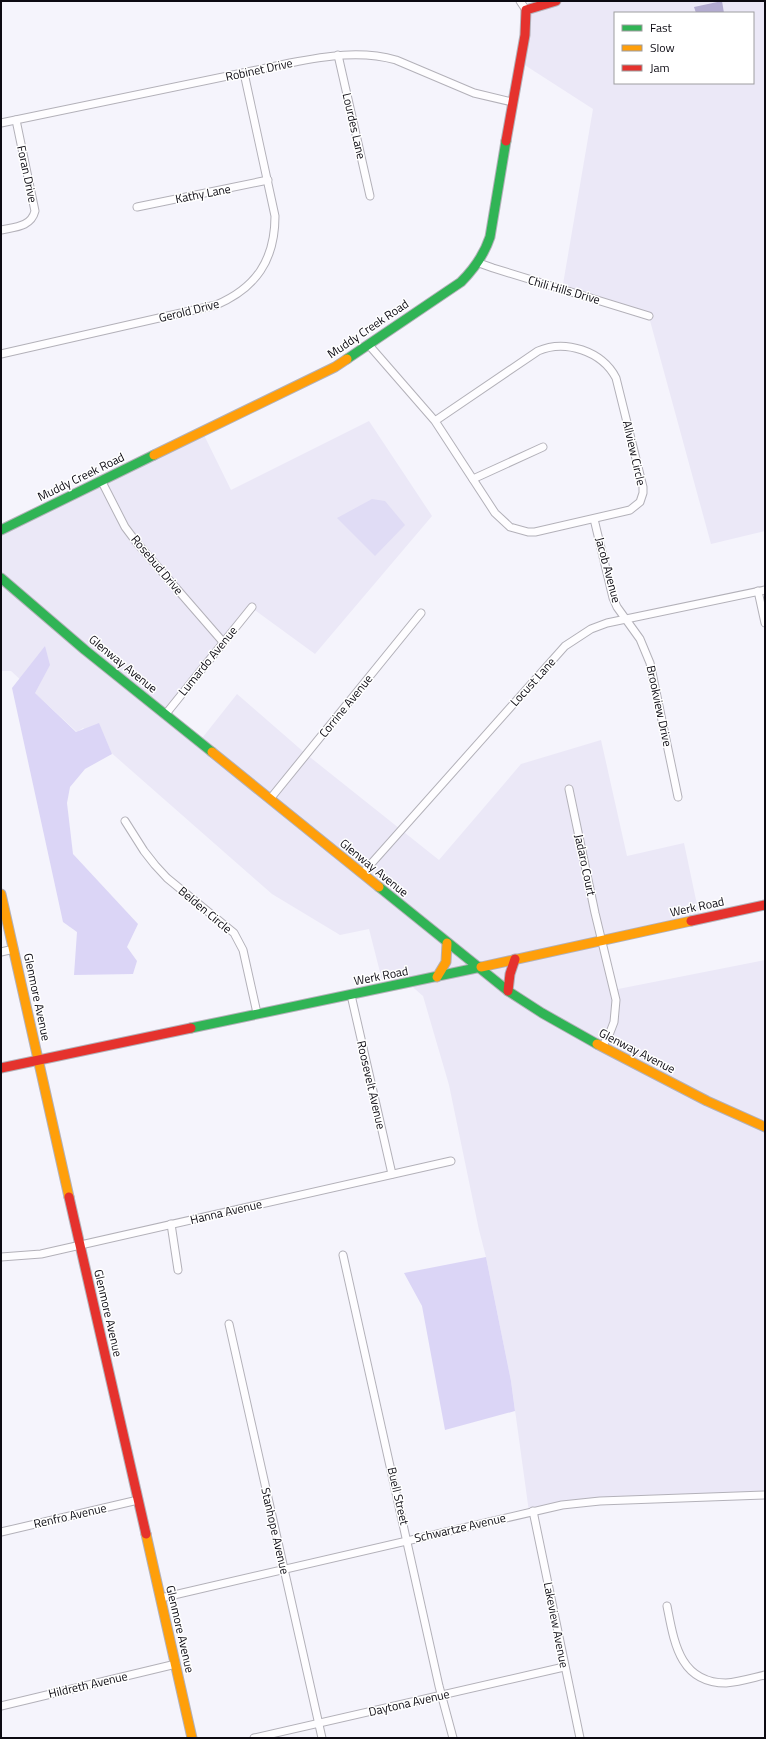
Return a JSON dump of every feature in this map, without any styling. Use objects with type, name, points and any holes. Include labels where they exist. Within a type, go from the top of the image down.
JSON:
[{"type":"street","points":[[520,1],[526,10],[556,1]]},
{"type":"street","name":"Muddy Creek Road","points":[[1,530],[334,367],[461,282],[479,262],[485,252],[490,237],[512,102],[525,35],[526,10]]},
{"type":"street","name":"Robinet Drive","points":[[1,123],[338,55],[369,54],[383,56],[407,64],[474,93],[512,102]]},
{"type":"street","name":"Lourdes Lane","points":[[338,55],[370,196]]},
{"type":"street","name":"Gerold Drive","points":[[1,354],[216,305],[238,294],[257,276],[264,267],[273,244],[275,216],[244,73]]},
{"type":"street","name":"Foran Drive","points":[[1,230],[28,223],[34,216],[35,211],[16,120]]},
{"type":"street","name":"Kathy Lane","points":[[137,207],[268,180]]},
{"type":"street","name":"Chili Hills Drive","points":[[479,262],[493,268],[649,316]]},
{"type":"street","name":"Allview Circle","points":[[368,344],[435,421],[495,513],[503,522],[517,530],[535,532],[630,510],[640,502],[643,487],[616,378],[612,370],[599,358],[571,347],[560,346],[544,348],[435,421]]},
{"type":"street","points":[[473,479],[543,447]]},
{"type":"street","name":"Rosebud Drive","points":[[101,480],[125,527],[137,543],[223,642]]},
{"type":"street","name":"Jacob Avenue","points":[[594,519],[613,598],[617,607],[627,619]]},
{"type":"street","name":"Glenway Avenue","points":[[1,578],[165,715],[508,991],[535,1009],[602,1047],[721,1108],[765,1127]]},
{"type":"street","points":[[762,590],[765,623]]},
{"type":"street","name":"Locust Lane","points":[[362,874],[565,646],[591,629],[608,623],[762,590]]},
{"type":"street","name":"Lumardo Avenue","points":[[165,715],[252,607]]},
{"type":"street","name":"Corrine Avenue","points":[[270,799],[421,613]]},
{"type":"street","name":"Brookview Drive","points":[[627,619],[640,639],[650,662],[678,797]]},
{"type":"street","name":"Jadaro Court","points":[[569,789],[616,1007],[614,1022],[602,1047]]},
{"type":"street","name":"Belden Circle","points":[[125,821],[144,851],[155,865],[168,878],[234,933],[245,955],[257,1013]]},
{"type":"street","name":"Glenmore Avenue","points":[[1,894],[192,1738]]},
{"type":"street","name":"Werk Road","points":[[1,1068],[257,1013],[437,977],[765,905]]},
{"type":"street","points":[[437,977],[445,966],[447,960],[447,943]]},
{"type":"street","points":[[1,952],[14,949]]},
{"type":"street","points":[[508,991],[510,974],[515,959]]},
{"type":"street","name":"Roosevelt Avenue","points":[[351,995],[392,1174]]},
{"type":"street","name":"Hanna Avenue","points":[[1,1257],[41,1254],[451,1161]]},
{"type":"street","points":[[171,1224],[178,1270]]},
{"type":"street","name":"Buell Street","points":[[343,1255],[453,1738]]},
{"type":"street","name":"Stanhope Avenue","points":[[229,1324],[322,1738]]},
{"type":"street","name":"Schwartze Avenue","points":[[161,1598],[533,1511],[582,1502],[765,1495]]},
{"type":"street","name":"Renfro Avenue","points":[[1,1532],[138,1500]]},
{"type":"street","name":"Lakeview Avenue","points":[[533,1511],[564,1667],[580,1738]]},
{"type":"street","points":[[667,1606],[675,1645],[685,1664],[692,1671],[704,1678],[725,1683],[765,1675]]},
{"type":"street","name":"Hildreth Avenue","points":[[1,1706],[176,1664]]},
{"type":"street","name":"Daytona Avenue","points":[[254,1738],[564,1667]]},
{"type":"shaded area","points":[[556,1],[765,1],[765,531],[711,544],[649,317],[562,290],[593,109],[520,62],[526,10]]},
{"type":"shaded area","points":[[722,1],[724,12],[696,12],[694,7]]},
{"type":"shaded area","points":[[369,421],[432,516],[315,654],[252,608],[165,715],[199,742],[237,694],[306,754],[439,860],[521,764],[601,740],[627,856],[684,843],[700,919],[602,940],[613,990],[765,960],[765,1495],[600,1501],[529,1512],[511,1381],[486,1257],[449,1085],[423,996],[401,977],[382,980],[369,929],[340,935],[272,894],[83,728],[77,732],[11,671],[1,671],[1,527],[202,431],[231,490]]},
{"type":"shaded area","points":[[372,499],[385,501],[405,525],[375,556],[337,518]]},
{"type":"shaded area","points":[[45,646],[50,665],[35,693],[76,732],[99,723],[112,754],[85,769],[70,787],[67,803],[73,854],[138,924],[127,947],[137,961],[133,974],[74,975],[77,932],[63,922],[12,688]]},
{"type":"shaded area","points":[[486,1257],[511,1381],[515,1411],[445,1430],[422,1306],[404,1273]]},
{"type":"traffic: fast","points":[[347,359],[461,282],[474,267],[482,256],[490,237],[506,141]]},
{"type":"traffic: fast","points":[[1,530],[154,455]]},
{"type":"traffic: fast","points":[[1,578],[85,650],[212,752]]},
{"type":"traffic: fast","points":[[379,887],[508,991],[542,1013],[597,1044]]},
{"type":"traffic: fast","points":[[191,1028],[481,967]]},
{"type":"traffic: slow","points":[[154,455],[335,367],[347,359]]},
{"type":"traffic: slow","points":[[212,752],[379,887]]},
{"type":"traffic: slow","points":[[1,894],[69,1197]]},
{"type":"traffic: slow","points":[[481,967],[691,921]]},
{"type":"traffic: slow","points":[[437,977],[446,962],[447,943]]},
{"type":"traffic: slow","points":[[597,1044],[707,1101],[765,1127]]},
{"type":"traffic: slow","points":[[146,1534],[192,1738]]},
{"type":"traffic: jam","points":[[506,141],[525,35],[526,10],[556,1]]},
{"type":"traffic: jam","points":[[691,921],[765,905]]},
{"type":"traffic: jam","points":[[508,991],[510,974],[515,959]]},
{"type":"traffic: jam","points":[[1,1068],[191,1028]]},
{"type":"traffic: jam","points":[[69,1197],[146,1534]]}]
